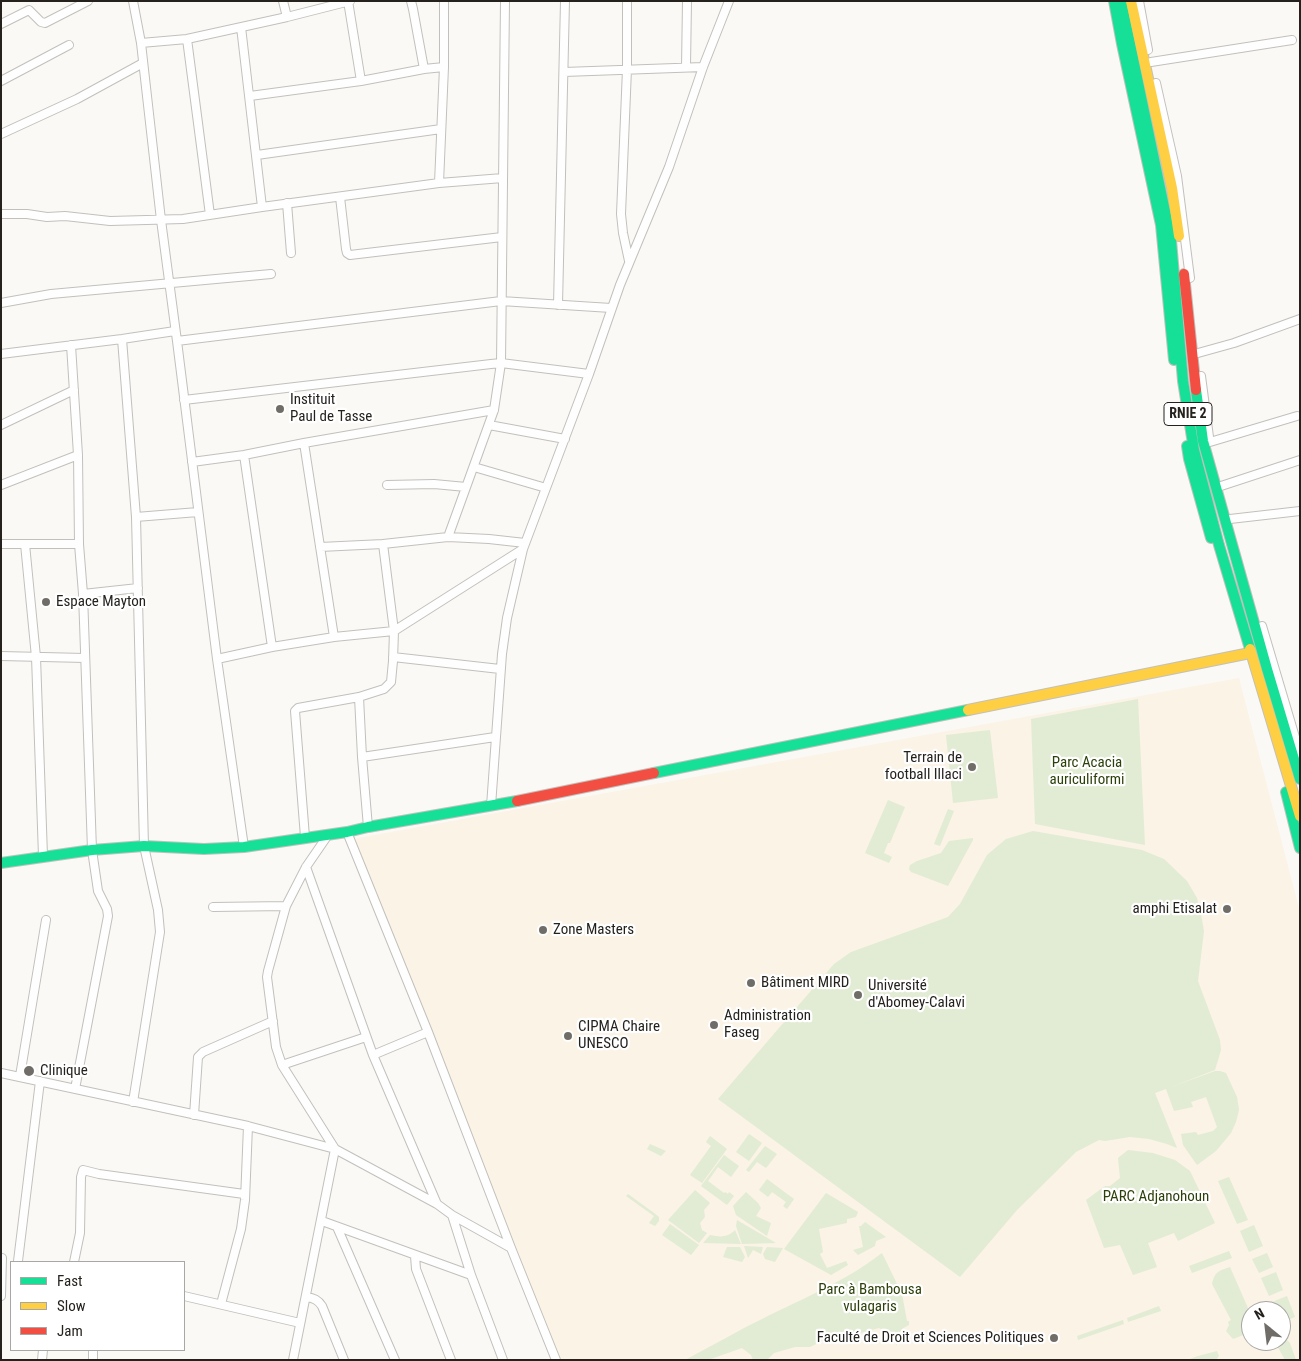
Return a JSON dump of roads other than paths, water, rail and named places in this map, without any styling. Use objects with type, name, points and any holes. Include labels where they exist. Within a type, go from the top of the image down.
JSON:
[{"type":"main road","points":[[1114,1],[1161,225],[1177,386],[1189,459],[1286,789],[1300,848]]},
{"type":"main road","name":"RNIE 2","points":[[1121,1],[1171,240],[1183,381],[1194,450],[1219,545],[1300,816]]},
{"type":"main road","name":"RNIE 2","points":[[1131,1],[1172,188],[1180,238],[1198,411],[1203,441],[1264,659],[1300,779]]},
{"type":"main road","points":[[1,863],[92,850],[144,846],[204,849],[244,847],[347,832],[491,806],[1245,654]]},
{"type":"street","points":[[1,24],[29,10],[41,22],[45,23],[88,1]]},
{"type":"street","points":[[134,1],[141,43],[160,220],[177,341],[216,659],[244,847]]},
{"type":"street","points":[[283,1],[287,17]]},
{"type":"street","points":[[141,43],[188,39],[349,1],[361,81]]},
{"type":"street","points":[[410,1],[424,69]]},
{"type":"street","points":[[439,183],[444,67],[444,1]]},
{"type":"street","points":[[448,538],[494,410],[501,363],[505,1]]},
{"type":"street","points":[[558,305],[565,1]]},
{"type":"street","points":[[627,1],[627,69],[621,214],[629,261]]},
{"type":"street","points":[[686,67],[687,1]]},
{"type":"street","points":[[491,806],[500,669],[507,618],[524,546],[589,374],[611,308],[669,167],[703,67],[729,1]]},
{"type":"street","points":[[1139,1],[1151,62],[1178,176],[1210,442],[1230,519],[1297,733],[1300,754]]},
{"type":"street","points":[[240,27],[250,96],[262,207]]},
{"type":"street","points":[[188,39],[210,215]]},
{"type":"street","points":[[1151,62],[1292,40]]},
{"type":"street","points":[[1,80],[70,45]]},
{"type":"street","points":[[1,134],[77,99],[143,62]]},
{"type":"street","points":[[250,96],[361,81],[444,67]]},
{"type":"street","points":[[564,72],[703,67]]},
{"type":"street","points":[[257,155],[441,129]]},
{"type":"street","points":[[1,214],[27,214],[47,217],[65,216],[110,221],[183,219],[439,183],[503,178]]},
{"type":"street","points":[[340,196],[346,249],[350,255],[502,238]]},
{"type":"street","points":[[287,203],[292,253]]},
{"type":"street","points":[[1,303],[51,294],[271,274]]},
{"type":"street","points":[[177,341],[501,302],[611,308]]},
{"type":"street","points":[[1198,354],[1300,319]]},
{"type":"street","points":[[1,354],[175,331]]},
{"type":"street","points":[[122,339],[136,517],[144,846],[158,910],[160,932],[133,1102]]},
{"type":"street","points":[[71,345],[78,455],[79,544],[83,594],[92,850],[98,891],[107,909],[108,916],[75,1089]]},
{"type":"street","points":[[184,400],[501,363],[589,374]]},
{"type":"street","points":[[1,425],[74,390]]},
{"type":"street","points":[[192,462],[244,455],[494,410]]},
{"type":"street","points":[[1210,442],[1297,416]]},
{"type":"street","points":[[489,424],[564,439]]},
{"type":"street","points":[[304,443],[334,637]]},
{"type":"street","points":[[1,485],[78,455]]},
{"type":"street","points":[[244,455],[272,647]]},
{"type":"street","points":[[1221,486],[1300,460]]},
{"type":"street","points":[[474,467],[546,488]]},
{"type":"street","points":[[387,485],[434,484],[466,487]]},
{"type":"street","points":[[1230,519],[1300,511]]},
{"type":"street","points":[[136,517],[198,512]]},
{"type":"street","points":[[320,547],[448,538],[489,539],[524,546]]},
{"type":"street","points":[[1,544],[79,544]]},
{"type":"street","points":[[25,544],[36,657],[44,856]]},
{"type":"street","points":[[305,838],[295,711],[298,708],[359,697],[384,689],[391,682],[394,631],[383,544]]},
{"type":"street","points":[[216,659],[272,647],[334,637],[394,631],[524,546]]},
{"type":"street","points":[[83,594],[138,588]]},
{"type":"street","points":[[1,656],[85,658]]},
{"type":"street","points":[[393,657],[500,669]]},
{"type":"street","points":[[359,697],[368,827]]},
{"type":"street","points":[[362,757],[495,737]]},
{"type":"street","points":[[347,832],[428,1032],[556,1360]]},
{"type":"street","points":[[293,1360],[335,1149],[282,1066],[276,1046],[268,971],[286,906],[306,867],[328,834]]},
{"type":"street","points":[[306,867],[366,1037],[437,1204]]},
{"type":"street","points":[[213,906],[286,906]]},
{"type":"street","points":[[20,1076],[46,920]]},
{"type":"street","points":[[194,1115],[198,1057],[203,1052],[273,1021]]},
{"type":"street","points":[[373,1055],[428,1032]]},
{"type":"street","points":[[282,1066],[366,1037]]},
{"type":"street","points":[[1,1073],[248,1126],[335,1149],[437,1204],[452,1215],[511,1248]]},
{"type":"street","points":[[20,1261],[40,1081]]},
{"type":"street","points":[[221,1304],[241,1229],[248,1126]]},
{"type":"street","points":[[74,1261],[80,1233],[81,1178],[83,1170],[99,1174],[244,1194]]},
{"type":"street","points":[[452,1215],[470,1275],[503,1360]]},
{"type":"street","points":[[322,1221],[470,1275]]},
{"type":"street","points":[[338,1227],[395,1360]]},
{"type":"street","points":[[415,1256],[416,1269],[451,1360]]},
{"type":"street","points":[[1,1296],[2,1258],[16,1261]]},
{"type":"street","points":[[185,1296],[300,1323]]},
{"type":"street","points":[[306,1297],[313,1298],[322,1306],[344,1360]]},
{"type":"place","name":"Instituit Paul de Tasse","points":[[280,409]]},
{"type":"place","name":"Espace Mayton","points":[[46,602]]},
{"type":"place","name":"Terrain de football Illaci","points":[[972,767]]},
{"type":"place","name":"amphi Etisalat","points":[[1227,909]]},
{"type":"place","name":"Zone Masters","points":[[543,930]]},
{"type":"place","name":"Bâtiment MIRD","points":[[751,983]]},
{"type":"place","name":"Université d'Abomey-Calavi","points":[[858,995]]},
{"type":"place","name":"Administration Faseg","points":[[714,1025]]},
{"type":"place","name":"CIPMA Chaire UNESCO","points":[[568,1036]]},
{"type":"place","name":"Clinique","points":[[29,1071]]},
{"type":"place","name":"Faculté de Droit et Sciences Politiques","points":[[1054,1338]]},
{"type":"park label","name":"Parc Acacia auriculiformi","points":[[1087,772]]},
{"type":"park label","name":"PARC Adjanohoun","points":[[1156,1197]]},
{"type":"park label","name":"Parc à Bambousa vulagaris","points":[[870,1298]]}]
